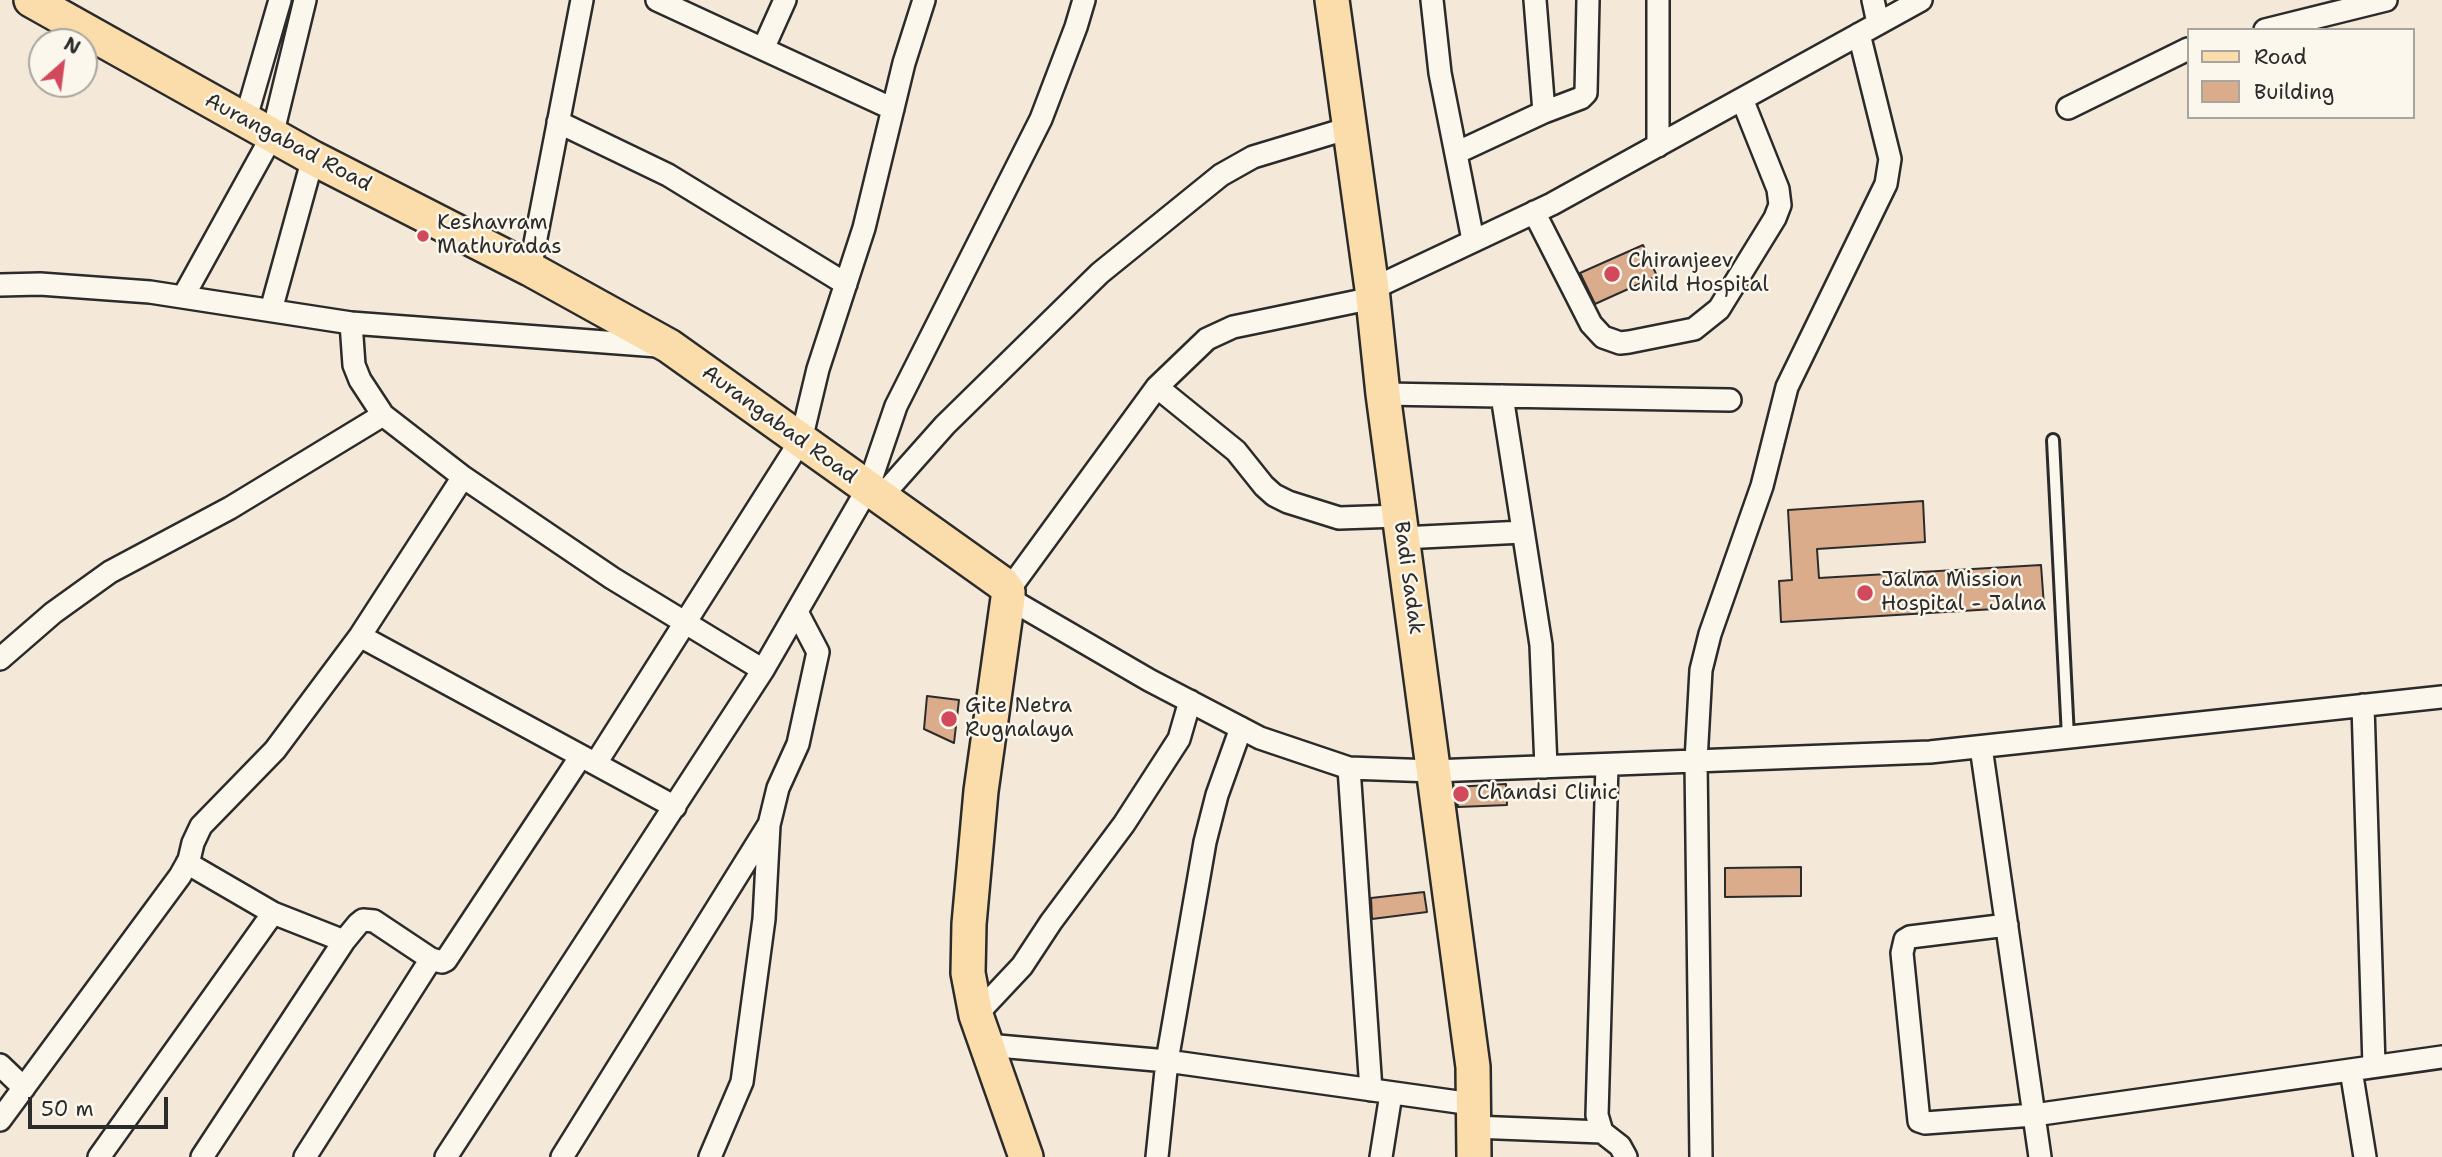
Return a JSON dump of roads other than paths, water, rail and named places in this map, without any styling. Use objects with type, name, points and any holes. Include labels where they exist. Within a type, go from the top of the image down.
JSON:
[{"type":"main road","name":"Aurangabad Road","points":[[31,0],[313,158],[530,269],[669,346],[1003,584],[1008,594]]},
{"type":"main road","name":"Badi Sadak","points":[[1332,0],[1373,293],[1383,394],[1473,1067],[1473,1130]]},
{"type":"main road","points":[[1008,594],[981,791],[969,924],[968,973],[982,1030],[1026,1157]]},
{"type":"street","points":[[258,128],[280,0]]},
{"type":"street","points":[[183,297],[258,128],[305,0]]},
{"type":"street","points":[[530,269],[582,0]]},
{"type":"street","points":[[657,0],[893,109]]},
{"type":"street","points":[[763,49],[786,0]]},
{"type":"street","points":[[201,1157],[344,941],[358,924],[369,919],[431,959],[442,962],[450,956],[686,623],[802,440],[818,369],[864,228],[893,109],[924,0]]},
{"type":"street","points":[[875,493],[896,406],[1041,119],[1084,0]]},
{"type":"street","points":[[1432,0],[1440,73],[1473,240]]},
{"type":"street","points":[[1535,0],[1544,113]]},
{"type":"street","points":[[1456,153],[1581,98],[1586,93],[1588,0]]},
{"type":"street","points":[[1658,0],[1658,146]]},
{"type":"street","points":[[1701,1157],[1696,761],[1701,670],[1710,634],[1762,486],[1787,387],[1886,184],[1890,159],[1869,28],[1873,0]]},
{"type":"street","points":[[1921,0],[1658,146],[1373,293],[1219,332],[1194,350],[1157,387],[1008,594],[1190,701],[1260,738],[1349,768],[1433,771],[1930,752],[2442,696]]},
{"type":"street","points":[[2273,28],[2386,0]]},
{"type":"street","points":[[2068,108],[2186,50]]},
{"type":"street","points":[[1534,212],[1591,324],[1603,337],[1611,341],[1629,342],[1694,329],[1719,309],[1775,218],[1780,205],[1778,189],[1742,99]]},
{"type":"street","points":[[558,122],[668,175],[846,284]]},
{"type":"street","points":[[446,1157],[675,807],[875,493],[1100,273],[1221,175],[1272,150],[1349,128]]},
{"type":"street","points":[[271,310],[313,158]]},
{"type":"street","points":[[0,285],[40,284],[150,292],[351,323],[669,346]]},
{"type":"street","points":[[351,323],[357,372],[383,415],[463,477],[612,578],[763,670]]},
{"type":"street","points":[[1157,387],[1236,451],[1264,486],[1288,502],[1339,518],[1401,527],[1523,532]]},
{"type":"street","points":[[1383,394],[1730,400]]},
{"type":"street","points":[[1502,396],[1541,645],[1546,767]]},
{"type":"street","points":[[0,659],[53,613],[110,572],[230,508],[383,415]]},
{"type":"street","points":[[0,1120],[187,863],[201,826],[275,750],[360,636],[463,477]]},
{"type":"street","points":[[710,1157],[742,1082],[764,919],[769,825],[778,788],[798,744],[818,652],[797,612]]},
{"type":"street","points":[[360,636],[675,807]]},
{"type":"street","points":[[1190,701],[1179,739],[1124,824],[1051,922],[982,1030],[1167,1061],[1381,1092],[1473,1130],[1602,1132]]},
{"type":"street","points":[[2363,705],[2374,1066]]},
{"type":"street","points":[[1157,1157],[1167,1061],[1211,815],[1241,728]]},
{"type":"street","points":[[1981,747],[2040,1157]]},
{"type":"street","points":[[1607,765],[1597,1115],[1602,1132],[1620,1146],[1626,1157]]},
{"type":"street","points":[[1349,768],[1381,1092],[1381,1157]]},
{"type":"street","points":[[562,1157],[769,825]]},
{"type":"street","points":[[187,863],[273,913],[344,941]]},
{"type":"street","points":[[99,1157],[273,913]]},
{"type":"street","points":[[2007,925],[1910,937],[1905,940],[1902,953],[1919,1121],[1925,1123],[2034,1115],[2442,1057]]},
{"type":"street","points":[[305,1157],[431,959]]},
{"type":"street","points":[[0,1065],[24,1088]]},
{"type":"street","points":[[2351,1070],[2365,1157]]},
{"type":"lane","points":[[2053,440],[2068,737]]},
{"type":"place","name":"Keshavram Mathuradas","points":[[423,236]]},
{"type":"place","name":"Chiranjeev Child Hospital","points":[[1612,274]]},
{"type":"place","name":"Jalna Mission Hospital - Jalna","points":[[1865,593]]},
{"type":"place","name":"Gite Netra Rugnalaya","points":[[949,719]]},
{"type":"place","name":"Chandsi Clinic","points":[[1461,794]]}]
